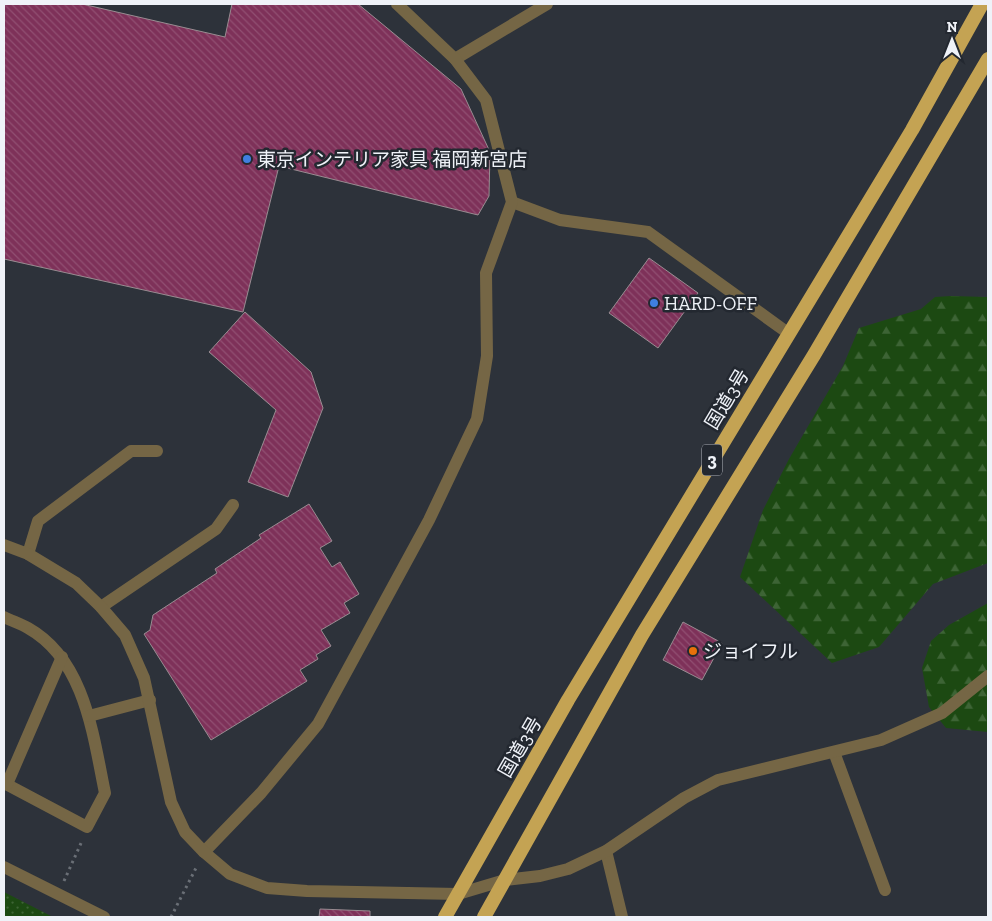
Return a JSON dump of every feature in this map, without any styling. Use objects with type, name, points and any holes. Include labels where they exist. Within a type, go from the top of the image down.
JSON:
[{"type":"highway","name":"国道3号","points":[[445,917],[573,691],[912,130],[982,4]]},
{"type":"highway","name":"3","points":[[484,917],[642,635],[814,355],[988,59]]},
{"type":"street","points":[[204,852],[261,793],[318,724],[429,520],[477,419],[487,356],[486,273],[512,202],[486,100],[455,59],[398,4]]},
{"type":"street","points":[[455,59],[547,4]]},
{"type":"street","points":[[512,202],[560,220],[648,232],[788,333]]},
{"type":"street","points":[[28,554],[38,521],[131,451],[156,452]]},
{"type":"street","points":[[102,607],[216,529],[233,505]]},
{"type":"street","points":[[4,545],[28,554],[76,583],[102,607],[125,635],[144,678],[171,802],[185,832],[204,852],[230,874],[267,888],[307,891],[458,894],[505,880],[568,870],[606,851],[684,798],[718,780],[881,740],[942,713],[988,676]]},
{"type":"street","points":[[4,617],[30,629],[62,657],[80,690],[89,716],[105,793],[87,826],[5,784],[62,657]]},
{"type":"street","points":[[89,716],[150,700]]},
{"type":"street","points":[[834,752],[885,890]]},
{"type":"street","points":[[606,851],[622,917]]},
{"type":"street","points":[[4,867],[104,917]]},
{"type":"path","points":[[58,894],[84,838],[87,826]]},
{"type":"path","points":[[171,917],[204,852]]},
{"type":"green space","points":[[935,297],[988,297],[988,563],[933,584],[879,647],[832,663],[740,577],[763,510],[789,459],[843,366],[859,328],[921,309]]},
{"type":"green space","points":[[988,603],[988,732],[946,728],[929,707],[922,668],[931,641],[949,625]]},
{"type":"green space","points":[[4,892],[53,917],[4,917]]},
{"type":"building","name":"東京インテリア家具 福岡新宮店","points":[[4,4],[82,4],[225,37],[232,4],[358,4],[461,89],[490,152],[489,196],[478,215],[279,166],[243,312],[4,259]]},
{"type":"building","name":"HARD-OFF","points":[[649,258],[698,293],[658,348],[609,313]]},
{"type":"building","points":[[245,312],[311,372],[323,408],[288,497],[248,482],[276,410],[209,352]]},
{"type":"building","points":[[309,504],[332,541],[320,548],[332,567],[340,562],[359,594],[344,603],[350,613],[321,630],[331,646],[316,655],[318,659],[300,670],[307,681],[211,740],[144,634],[150,630],[153,615],[217,573],[215,569],[261,538],[259,535]]},
{"type":"building","name":"ジョイフル","points":[[683,622],[722,643],[702,680],[663,660]]},
{"type":"building","points":[[320,909],[370,911],[370,917],[319,917]]},
{"type":"place","name":"東京インテリア家具 福岡新宮店","points":[[247,159]]},
{"type":"place","name":"HARD-OFF","points":[[654,303]]},
{"type":"place","name":"ジョイフル","points":[[693,651]]}]
